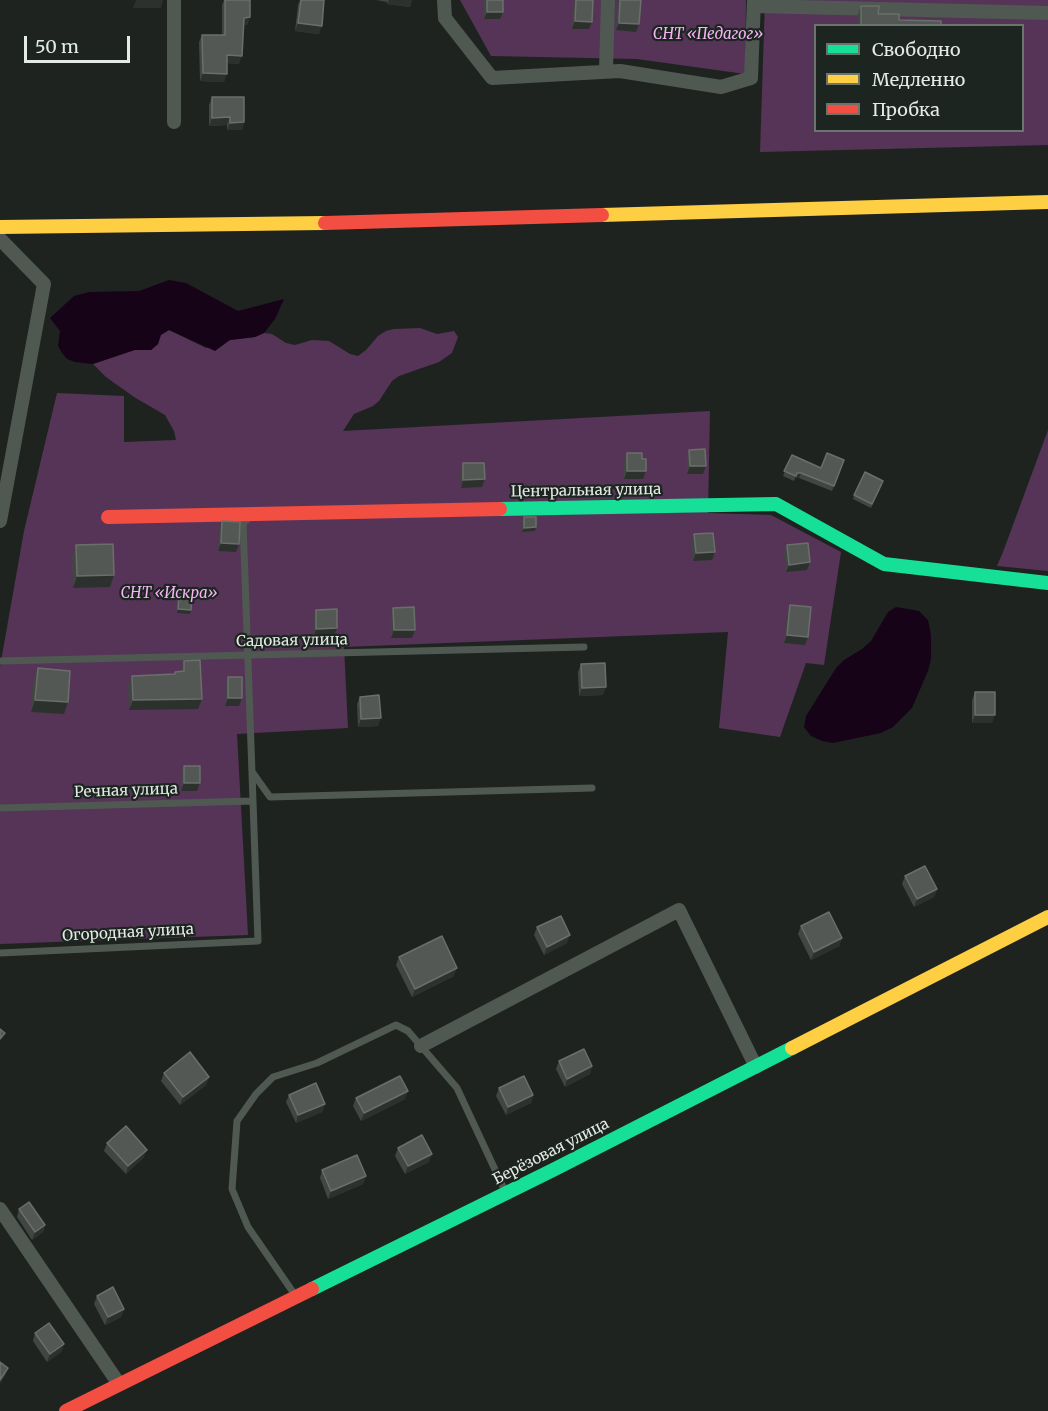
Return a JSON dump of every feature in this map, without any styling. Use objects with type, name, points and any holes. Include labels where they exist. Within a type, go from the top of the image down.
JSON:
[{"type":"street","points":[[174,0],[174,122]]},
{"type":"street","points":[[444,0],[445,18],[492,78],[620,71],[721,87],[752,78],[754,3],[1048,13]]},
{"type":"street","points":[[606,71],[608,0]]},
{"type":"street","points":[[0,226],[268,225],[1048,202]]},
{"type":"street","points":[[0,239],[44,284],[0,521]]},
{"type":"street","name":"Центральная улица","points":[[108,517],[776,504],[884,564],[1048,583]]},
{"type":"street","points":[[421,1046],[679,910],[756,1067]]},
{"type":"street","name":"Берёзовая улица","points":[[66,1411],[506,1193],[1048,917]]},
{"type":"street","points":[[0,1209],[119,1384]]},
{"type":"lane","points":[[253,801],[243,522],[256,514]]},
{"type":"lane","name":"Садовая улица","points":[[0,661],[584,647]]},
{"type":"lane","points":[[252,772],[270,797],[592,788]]},
{"type":"lane","name":"Речная улица","points":[[0,808],[253,801]]},
{"type":"lane","name":"Огородная улица","points":[[0,952],[258,941],[253,801]]},
{"type":"lane","points":[[296,1297],[248,1227],[232,1189],[237,1121],[256,1094],[273,1077],[317,1063],[396,1025],[408,1031],[457,1088],[506,1193]]},
{"type":"green space","name":"СНТ «Педагог»","points":[[460,0],[746,0],[745,74],[637,59],[491,56]]},
{"type":"green space","points":[[765,0],[1048,0],[1048,145],[760,152]]},
{"type":"green space","name":"СНТ «Искра»","points":[[420,328],[437,334],[454,331],[458,337],[452,353],[439,362],[399,376],[392,381],[379,401],[354,414],[343,431],[710,411],[708,513],[771,515],[841,552],[824,665],[806,663],[780,737],[719,728],[728,632],[344,647],[348,728],[237,734],[248,935],[0,944],[0,667],[24,531],[57,393],[124,396],[124,442],[176,440],[165,415],[134,397],[106,377],[93,364],[135,349],[151,350],[158,344],[160,335],[169,330],[206,348],[264,333],[272,334],[286,343],[295,345],[312,340],[329,341],[350,354],[358,356],[386,331]]},
{"type":"green space","points":[[1048,430],[1048,571],[997,566],[1003,552]]},
{"type":"shaded area","points":[[169,280],[186,283],[238,311],[284,299],[275,319],[264,333],[255,337],[230,340],[215,351],[169,330],[161,335],[158,344],[151,350],[135,350],[93,364],[75,362],[67,359],[62,353],[58,346],[60,331],[50,318],[74,296],[89,292],[139,291]]},
{"type":"shaded area","points":[[896,607],[919,611],[928,620],[931,635],[931,659],[928,671],[912,708],[893,727],[881,733],[833,743],[811,736],[804,727],[806,716],[836,668],[871,641],[888,612]]},
{"type":"building","points":[[225,0],[250,0],[250,17],[244,18],[242,56],[227,55],[227,74],[203,73],[202,35],[225,35]]},
{"type":"building","points":[[301,0],[324,0],[322,26],[298,23]]},
{"type":"building","points":[[487,0],[503,0],[503,12],[487,12]]},
{"type":"building","points":[[576,0],[593,0],[592,22],[575,21]]},
{"type":"building","points":[[620,0],[641,0],[639,24],[619,23]]},
{"type":"building","points":[[861,6],[879,6],[878,14],[899,14],[899,20],[941,21],[941,24],[861,24]]},
{"type":"building","points":[[212,97],[244,97],[244,122],[230,123],[230,117],[212,118]]},
{"type":"building","points":[[705,449],[706,466],[690,466],[689,450]]},
{"type":"building","points":[[627,453],[642,453],[642,459],[646,459],[646,471],[627,471]]},
{"type":"building","points":[[827,453],[844,460],[834,486],[801,473],[797,473],[796,476],[784,471],[792,455],[821,468]]},
{"type":"building","points":[[463,463],[484,463],[485,479],[463,480]]},
{"type":"building","points":[[865,472],[883,481],[872,504],[854,495]]},
{"type":"building","points":[[524,517],[536,517],[536,527],[524,528]]},
{"type":"building","points":[[222,521],[240,522],[239,544],[221,543]]},
{"type":"building","points":[[713,533],[715,552],[696,553],[694,534]]},
{"type":"building","points":[[808,543],[810,562],[789,565],[787,545]]},
{"type":"building","points":[[113,544],[114,575],[77,576],[76,545]]},
{"type":"building","points":[[179,593],[192,594],[191,610],[178,609]]},
{"type":"building","points":[[790,605],[811,607],[808,637],[787,635]]},
{"type":"building","points":[[414,607],[415,630],[394,630],[393,608]]},
{"type":"building","points":[[337,609],[337,628],[316,629],[316,610]]},
{"type":"building","points":[[200,660],[202,699],[133,700],[132,676],[175,674],[175,672],[184,671],[184,661]]},
{"type":"building","points":[[605,663],[606,687],[582,688],[581,664]]},
{"type":"building","points":[[38,668],[70,671],[68,702],[35,700]]},
{"type":"building","points":[[228,677],[242,677],[242,698],[228,698]]},
{"type":"building","points":[[975,692],[995,692],[995,715],[975,715]]},
{"type":"building","points":[[379,695],[381,718],[361,719],[360,697]]},
{"type":"building","points":[[184,766],[200,766],[200,783],[184,783]]},
{"type":"building","points":[[925,866],[937,889],[917,899],[905,876]]},
{"type":"building","points":[[829,912],[842,938],[814,952],[801,926]]},
{"type":"building","points":[[561,916],[570,935],[547,947],[537,927]]},
{"type":"building","points":[[442,936],[457,968],[415,989],[399,957]]},
{"type":"building","points":[[0,1029],[5,1033],[0,1039]]},
{"type":"building","points":[[584,1049],[592,1066],[567,1079],[559,1061]]},
{"type":"building","points":[[190,1052],[209,1077],[183,1097],[164,1073]]},
{"type":"building","points":[[400,1076],[408,1091],[364,1113],[356,1098]]},
{"type":"building","points":[[524,1076],[533,1095],[508,1107],[499,1088]]},
{"type":"building","points":[[316,1083],[325,1104],[298,1115],[289,1095]]},
{"type":"building","points":[[126,1126],[147,1150],[128,1166],[107,1143]]},
{"type":"building","points":[[422,1135],[432,1154],[408,1166],[398,1148]]},
{"type":"building","points":[[357,1155],[366,1176],[331,1191],[322,1170]]},
{"type":"building","points":[[29,1202],[45,1225],[35,1232],[19,1209]]},
{"type":"building","points":[[113,1287],[124,1309],[108,1317],[97,1296]]},
{"type":"building","points":[[49,1323],[64,1344],[50,1354],[35,1333]]},
{"type":"building","points":[[0,1362],[8,1368],[0,1380]]},
{"type":"traffic: fast","points":[[500,509],[776,504],[884,564],[1048,583]]},
{"type":"traffic: fast","points":[[312,1289],[792,1048]]},
{"type":"traffic: slow","points":[[602,215],[1048,202]]},
{"type":"traffic: slow","points":[[0,227],[325,223]]},
{"type":"traffic: slow","points":[[792,1048],[1048,917]]},
{"type":"traffic: jam","points":[[325,223],[602,215]]},
{"type":"traffic: jam","points":[[108,517],[500,509]]},
{"type":"traffic: jam","points":[[66,1411],[312,1289]]}]
